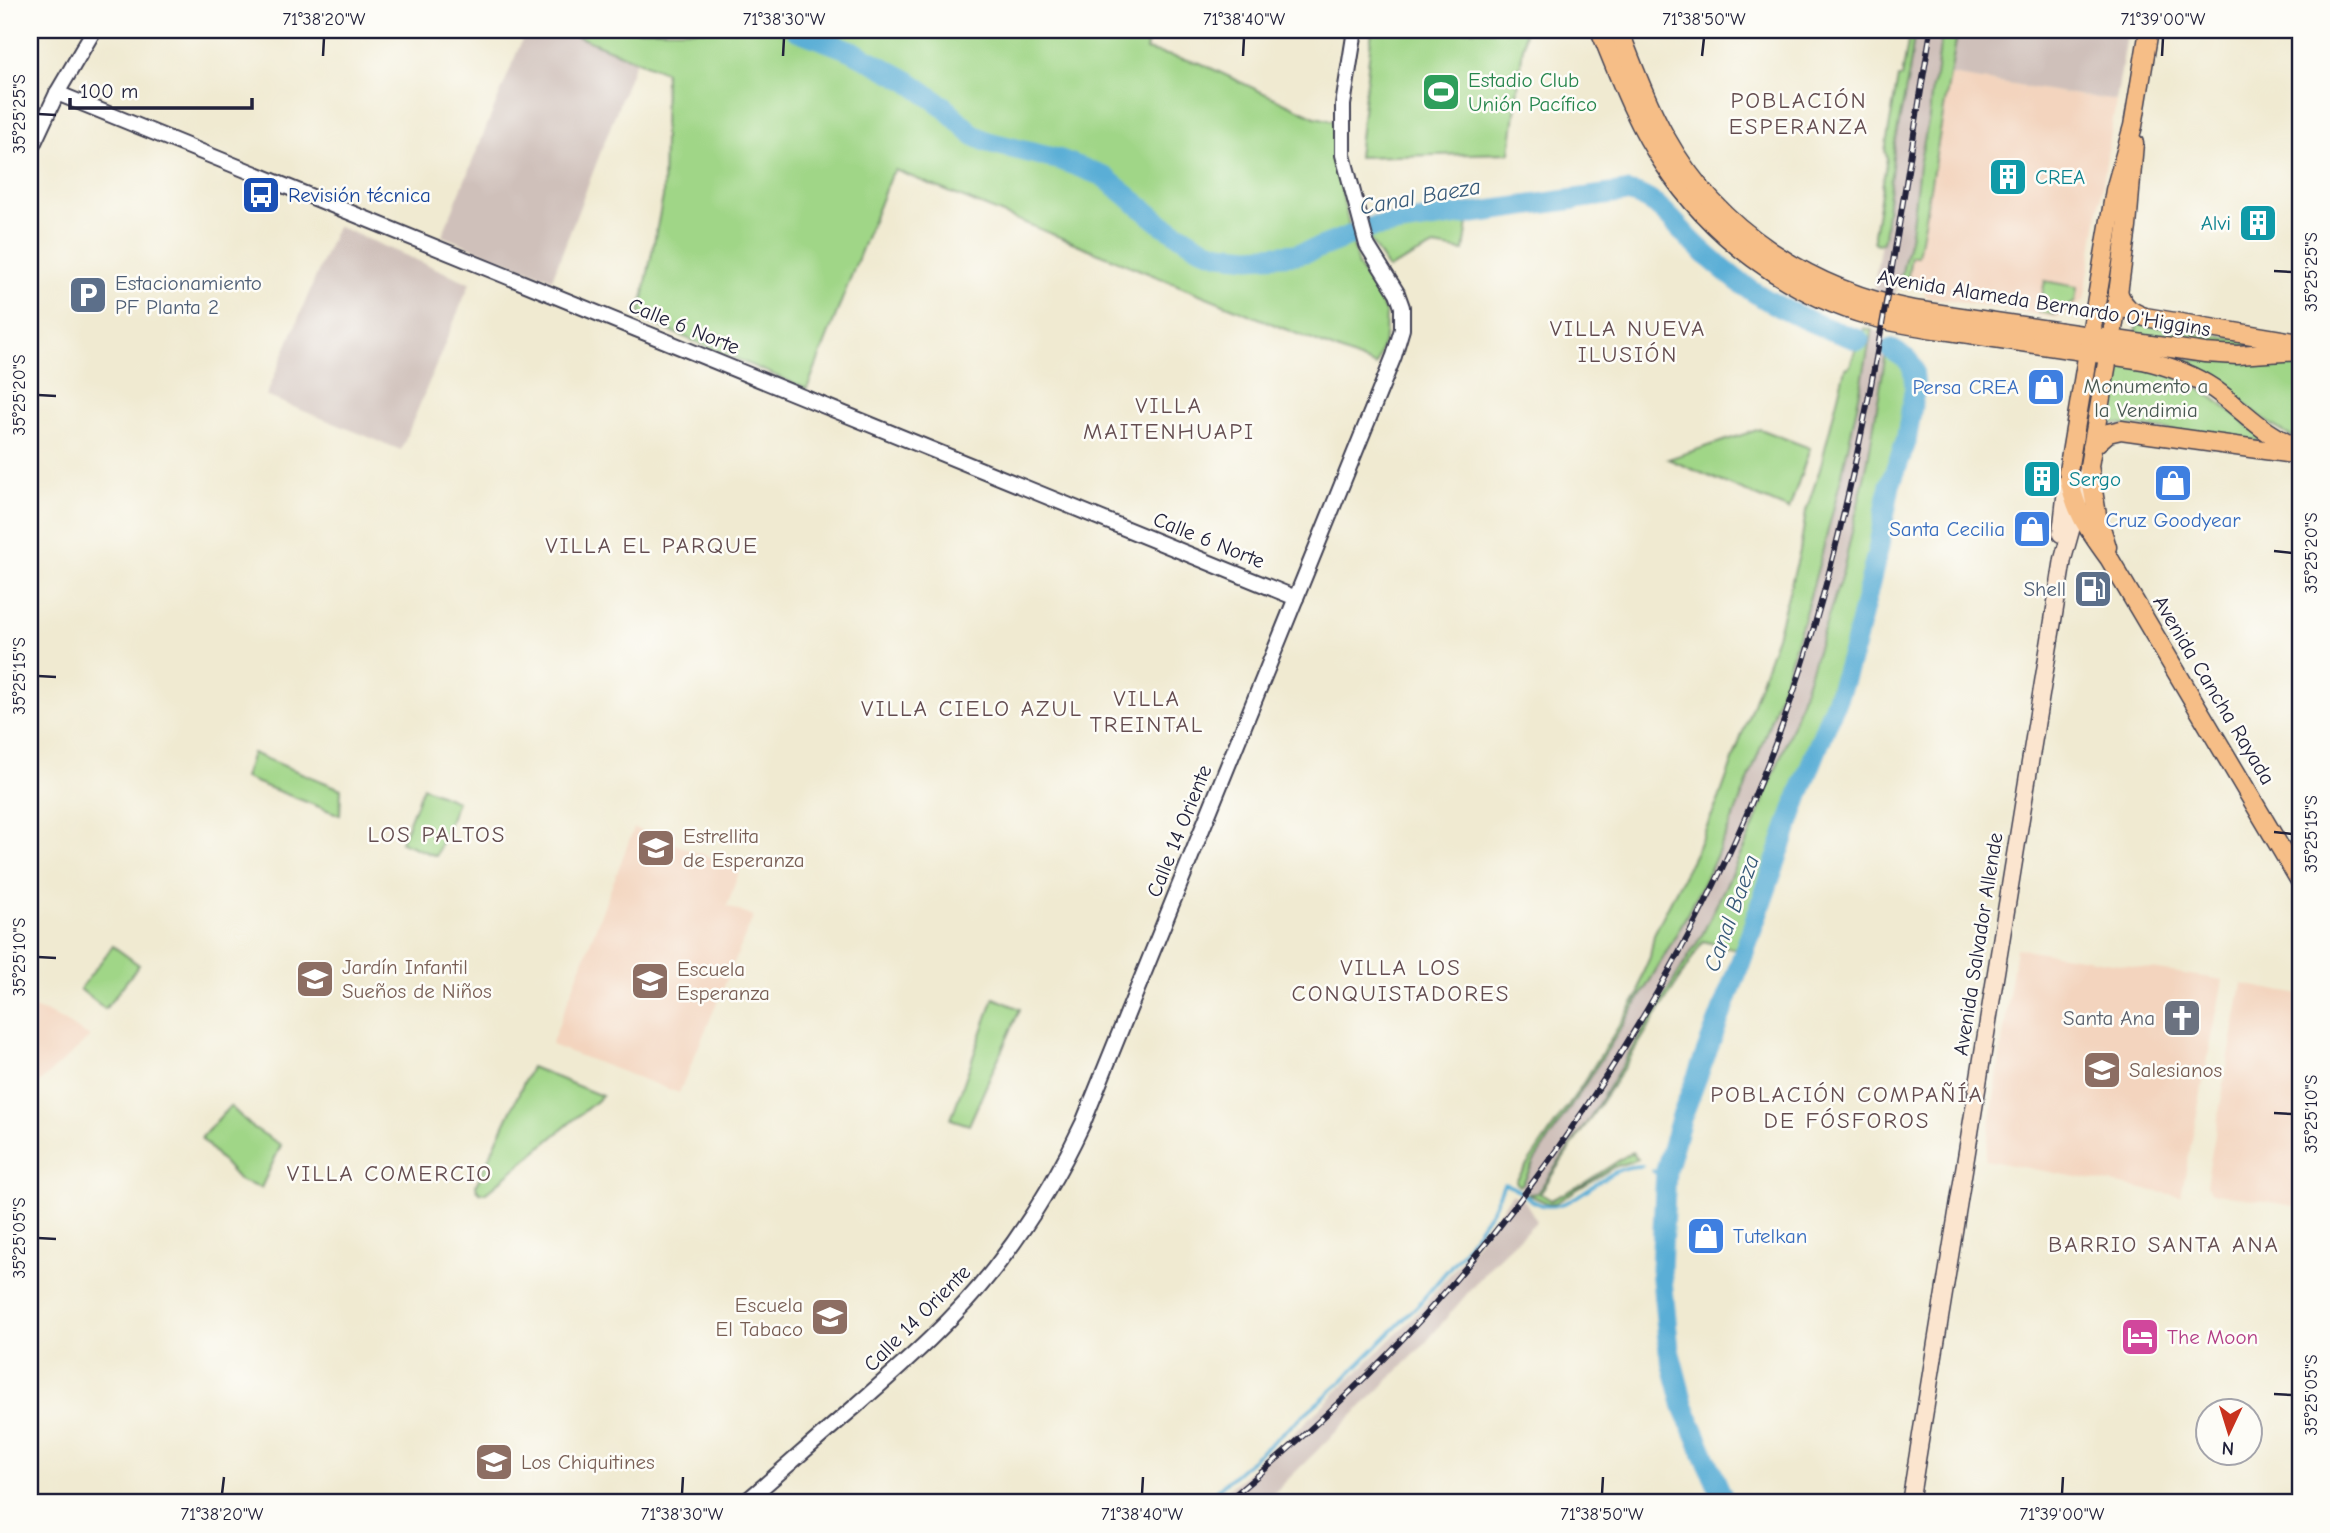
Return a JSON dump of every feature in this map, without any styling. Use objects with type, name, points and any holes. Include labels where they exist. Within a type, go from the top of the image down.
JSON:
[{"type":"main road","name":"Avenida Alameda Bernardo O'Higgins","points":[[1600,30],[1632,106],[1664,165],[1694,204],[1725,234],[1775,273],[1820,298],[1868,316],[1911,325],[2089,343]]},
{"type":"main road","name":"Avenida Alameda Bernardo O'Higgins","points":[[1619,30],[1655,117],[1676,155],[1698,183],[1750,236],[1783,260],[1836,287],[1892,305],[2110,347],[2221,354],[2300,351]]},
{"type":"main road","name":"Avenida Salvador Allende","points":[[2063,559],[2061,540],[2068,471],[2115,190],[2133,126],[2148,30]]},
{"type":"main road","name":"Avenida Salvador Allende","points":[[1910,1503],[2063,559],[2089,466],[2110,347],[2133,175],[2133,126]]},
{"type":"main road","points":[[2118,292],[2126,308],[2145,317],[2300,343]]},
{"type":"main road","name":"Avenida Alameda Bernardo O'Higgins","points":[[2110,347],[2186,373],[2215,390],[2261,428],[2300,449]]},
{"type":"main road","points":[[2092,447],[2108,433],[2121,430],[2300,455]]},
{"type":"main road","name":"Avenida Cancha Rayada","points":[[2089,466],[2097,515],[2109,558]]},
{"type":"main road","name":"Avenida Cancha Rayada","points":[[2068,471],[2076,508],[2109,558],[2300,881]]},
{"type":"street","points":[[30,151],[57,93],[94,30]]},
{"type":"street","name":"Calle 14 Oriente","points":[[744,1503],[947,1323],[993,1270],[1050,1187],[1083,1123],[1394,356],[1402,329],[1400,299],[1367,245],[1345,169],[1343,105],[1355,30]]},
{"type":"street","name":"Calle 6 Norte","points":[[57,93],[1296,598]]},
{"type":"shaded area","points":[[526,30],[562,30],[636,60],[552,279],[442,236]]},
{"type":"shaded area","points":[[1910,30],[2128,30],[2116,101],[1950,75],[1918,256],[1905,255],[1894,297],[1873,292],[1891,153],[1885,151],[1898,77],[1902,77]]},
{"type":"shaded area","name":"CREA","points":[[1950,75],[2116,101],[2084,301],[2057,318],[1925,296],[1925,288],[1907,284],[1911,255],[1918,255]]},
{"type":"shaded area","points":[[337,226],[470,283],[401,450],[266,396]]},
{"type":"shaded area","points":[[1868,329],[1885,333],[1882,352],[1898,358],[1864,520],[1722,945],[1703,941],[1558,1167],[1539,1193],[1528,1194],[1516,1181],[1580,1088],[1639,994],[1719,843]]},
{"type":"shaded area","name":"Escuela Esperanza","points":[[634,828],[740,869],[727,906],[753,917],[679,1093],[551,1045]]},
{"type":"shaded area","name":"Salesianos","points":[[2016,948],[2223,980],[2181,1196],[1985,1160]]},
{"type":"shaded area","points":[[2242,984],[2300,995],[2300,1207],[2212,1192],[2206,1185]]},
{"type":"shaded area","points":[[30,1007],[51,1014],[90,1037],[30,1091]]},
{"type":"shaded area","points":[[1512,1194],[1524,1200],[1537,1221],[1494,1262],[1421,1348],[1264,1503],[1211,1503],[1285,1442],[1412,1319],[1480,1238]]},
{"type":"green space","points":[[562,30],[1150,30],[1146,50],[1200,63],[1315,117],[1334,121],[1341,189],[1358,266],[1386,313],[1385,338],[1376,366],[895,170],[807,389],[639,318],[663,197],[665,72]]},
{"type":"green space","name":"Estadio Club Unión Pacífico","points":[[1372,30],[1525,30],[1510,153],[1358,157]]},
{"type":"green space","points":[[1910,30],[1915,30],[1894,148],[1884,238],[1882,243],[1877,244],[1874,242],[1874,234],[1887,158],[1885,151],[1898,77],[1902,77]]},
{"type":"green space","points":[[1942,30],[1958,30],[1918,256],[1911,256],[1907,282],[1900,281],[1911,233],[1919,165]]},
{"type":"green space","points":[[1468,222],[1464,251],[1434,246],[1388,269],[1368,237],[1411,228]]},
{"type":"green space","points":[[2045,281],[2077,287],[2075,302],[2055,315],[2038,312]]},
{"type":"green space","points":[[2137,323],[2272,345],[2221,345],[2136,335]]},
{"type":"green space","points":[[1864,328],[1872,330],[1830,524],[1794,651],[1750,776],[1705,879],[1661,962],[1519,1186],[1516,1181],[1580,1088],[1639,994],[1654,934],[1719,799],[1777,636],[1800,551],[1806,511],[1820,469],[1845,368],[1850,366],[1856,347],[1860,345]]},
{"type":"green space","points":[[1886,353],[1904,366],[1909,389],[1862,587],[1843,655],[1736,949],[1703,941],[1614,1083],[1540,1193],[1551,1200],[1581,1185],[1632,1152],[1638,1159],[1614,1167],[1555,1203],[1547,1203],[1528,1194],[1537,1193],[1586,1124],[1703,933],[1750,835],[1793,725],[1843,571],[1868,460]]},
{"type":"green space","points":[[2300,357],[2300,441],[2268,422],[2209,377],[2176,360],[2222,361]]},
{"type":"green space","name":"Monumento a la Vendimia","points":[[2116,364],[2159,372],[2195,386],[2263,438],[2263,442],[2108,423]]},
{"type":"green space","points":[[1760,429],[1810,448],[1789,510],[1668,459]]},
{"type":"green space","points":[[252,753],[341,789],[340,815],[244,778]]},
{"type":"green space","points":[[423,787],[457,801],[436,856],[401,842]]},
{"type":"green space","points":[[113,946],[139,965],[105,1009],[80,989]]},
{"type":"green space","points":[[994,998],[1020,1009],[969,1125],[951,1119]]},
{"type":"green space","points":[[531,1067],[602,1096],[486,1193],[481,1193],[476,1185]]},
{"type":"green space","points":[[230,1106],[251,1126],[281,1145],[261,1188],[240,1181],[201,1138]]},
{"type":"waterway","name":"Canal Baeza","points":[[796,30],[852,51],[908,81],[943,106],[973,135],[988,142],[1061,160],[1103,176],[1163,225],[1201,248],[1220,254],[1250,257],[1297,254],[1372,227],[1626,192],[1638,195],[1657,206],[1707,255],[1766,300],[1827,329],[1859,340]]},
{"type":"waterway","name":"Canal Baeza","points":[[1725,1503],[1684,1407],[1669,1350],[1661,1269],[1666,1170],[1681,1119],[1854,648],[1878,550],[1890,485],[1906,442],[1915,386],[1913,369],[1908,360],[1891,349]]},
{"type":"waterway","points":[[1202,1503],[1338,1385],[1418,1305],[1461,1254],[1493,1208],[1504,1184],[1542,1205],[1559,1205],[1616,1172],[1628,1167],[1642,1166]]},
{"type":"waterway","points":[[1653,1171],[1665,1178]]},
{"type":"railway","points":[[1225,1503],[1351,1391],[1422,1318],[1485,1245],[1545,1166],[1601,1084],[1654,997],[1702,909],[1745,818],[1782,726],[1812,634],[1832,560],[1881,334],[1931,30]]},
{"type":"place","name":"Estadio Club Unión Pacífico","points":[[1441,92]]},
{"type":"place","name":"CREA","points":[[2008,177]]},
{"type":"place","name":"Revisión técnica","points":[[261,195]]},
{"type":"place","name":"Alvi","points":[[2258,223]]},
{"type":"place","name":"Estacionamiento PF Planta 2","points":[[88,295]]},
{"type":"place","name":"Persa CREA","points":[[2046,387]]},
{"type":"place","name":"Sergo","points":[[2042,479]]},
{"type":"place","name":"Cruz Goodyear","points":[[2173,483]]},
{"type":"place","name":"Santa Cecilia","points":[[2032,529]]},
{"type":"place","name":"Shell","points":[[2093,589]]},
{"type":"place","name":"Estrellita de Esperanza","points":[[656,848]]},
{"type":"place","name":"Jardín Infantil Sueños de Niños","points":[[315,979]]},
{"type":"place","name":"Escuela Esperanza","points":[[650,981]]},
{"type":"place","name":"Santa Ana","points":[[2182,1018]]},
{"type":"place","name":"Salesianos","points":[[2102,1070]]},
{"type":"place","name":"Tutelkan","points":[[1706,1236]]},
{"type":"place","name":"Escuela El Tabaco","points":[[830,1317]]},
{"type":"place","name":"The Moon","points":[[2140,1337]]},
{"type":"place","name":"Los Chiquitines","points":[[494,1462]]},
{"type":"district","name":"POBLACIÓN ESPERANZA","points":[[1799,113]]},
{"type":"district","name":"VILLA NUEVA ILUSIÓN","points":[[1628,341]]},
{"type":"district","name":"VILLA MAITENHUAPI","points":[[1169,418]]},
{"type":"district","name":"VILLA EL PARQUE","points":[[652,545]]},
{"type":"district","name":"VILLA CIELO AZUL","points":[[972,708]]},
{"type":"district","name":"VILLA TREINTAL","points":[[1147,711]]},
{"type":"district","name":"LOS PALTOS","points":[[437,834]]},
{"type":"district","name":"VILLA LOS CONQUISTADORES","points":[[1401,980]]},
{"type":"district","name":"POBLACIÓN COMPAÑÍA DE FÓSFOROS","points":[[1847,1107]]},
{"type":"district","name":"VILLA COMERCIO","points":[[390,1173]]},
{"type":"district","name":"BARRIO SANTA ANA","points":[[2164,1244]]}]
